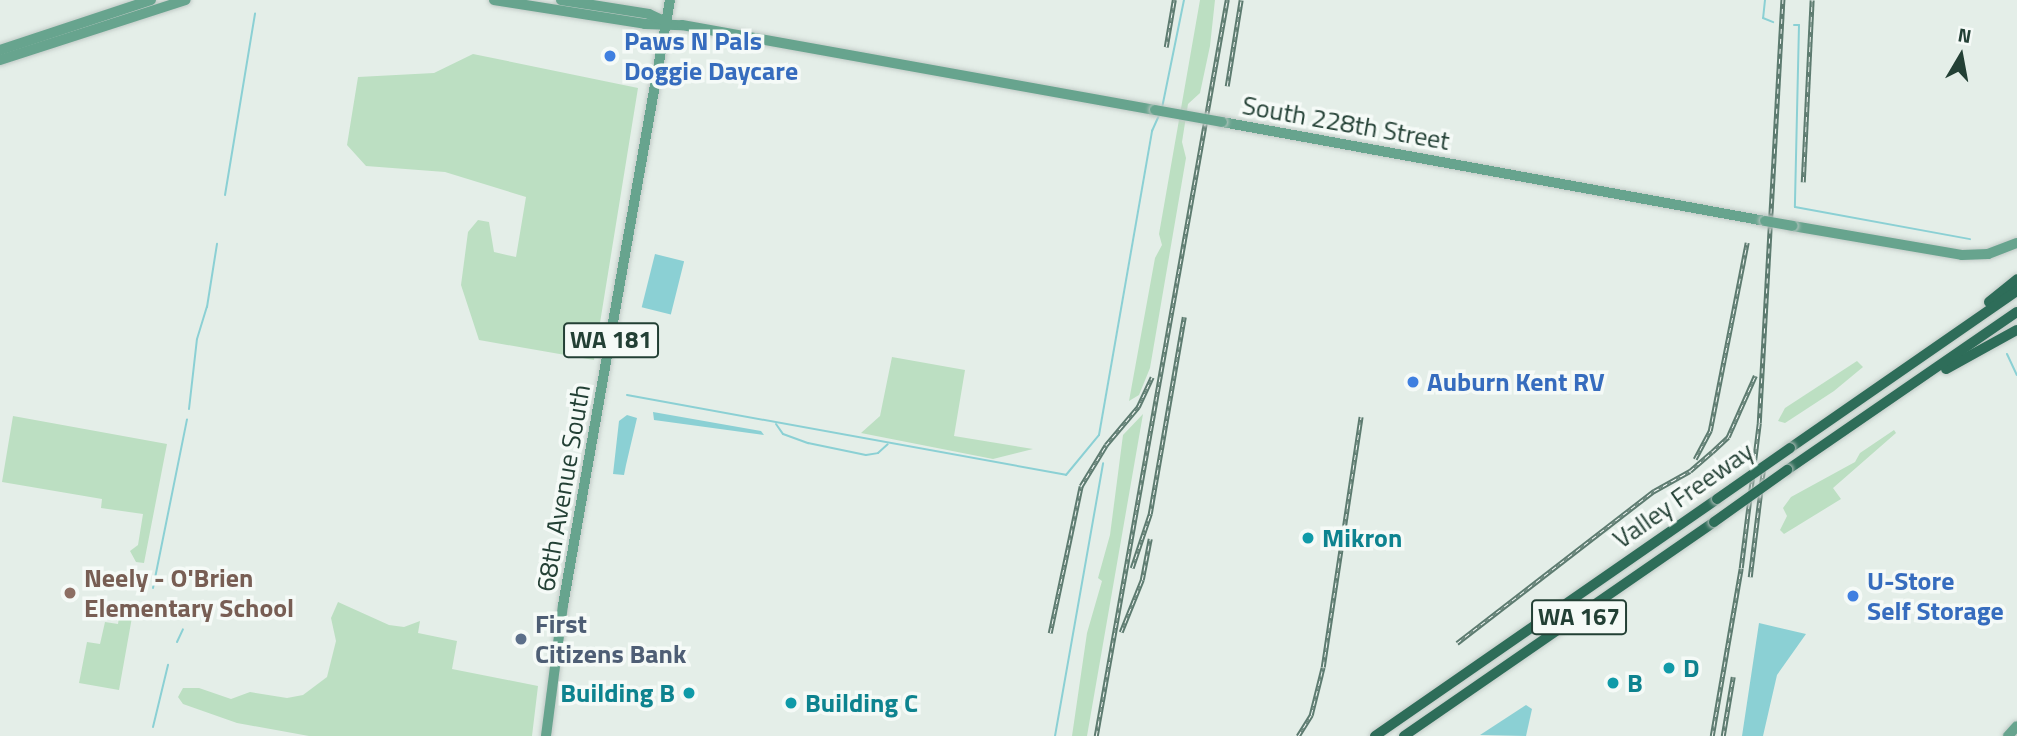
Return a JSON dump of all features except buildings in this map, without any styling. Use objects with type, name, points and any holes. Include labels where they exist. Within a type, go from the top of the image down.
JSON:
[{"type":"highway","points":[[1898,373],[1931,341],[2017,279]]},
{"type":"highway","name":"Valley Freeway","points":[[1375,736],[2017,291]]},
{"type":"highway","name":"Valley Freeway","points":[[1404,736],[2017,312]]},
{"type":"highway","points":[[1900,393],[2017,330]]},
{"type":"main road","points":[[0,50],[151,0]]},
{"type":"main road","points":[[0,60],[186,0]]},
{"type":"main road","name":"South 228th Street","points":[[494,0],[634,23],[666,22],[1962,255],[1988,254],[2017,243]]},
{"type":"main road","name":"South 228th Street","points":[[561,0],[649,14],[666,22]]},
{"type":"main road","name":"68th Avenue South","points":[[546,736],[563,605],[670,0]]},
{"type":"main road","points":[[2008,736],[2017,726]]},
{"type":"green space","points":[[1200,0],[1215,0],[1210,46],[1200,93],[1188,104],[1182,142],[1186,158],[1150,368],[1139,395],[1129,401],[1155,258],[1162,245],[1159,234]]},
{"type":"green space","points":[[473,54],[638,88],[594,360],[479,340],[461,285],[468,232],[478,220],[489,222],[494,252],[516,257],[526,197],[445,172],[366,166],[347,145],[358,77],[434,73]]},
{"type":"green space","points":[[892,357],[965,370],[954,436],[1033,449],[993,459],[861,433],[880,416]]},
{"type":"green space","points":[[1857,361],[1863,367],[1834,391],[1785,423],[1778,421],[1785,408]]},
{"type":"green space","points":[[1143,414],[1087,736],[1072,736],[1087,633],[1102,581],[1098,578],[1110,535],[1123,435]]},
{"type":"green space","points":[[13,416],[167,444],[144,563],[136,562],[130,551],[138,545],[143,514],[101,508],[102,499],[2,482]]},
{"type":"green space","points":[[1894,430],[1896,433],[1833,488],[1841,499],[1784,534],[1780,530],[1787,516],[1783,508],[1791,497],[1855,462],[1860,453]]},
{"type":"green space","points":[[338,602],[389,625],[404,627],[420,621],[418,633],[457,641],[452,669],[538,686],[532,736],[309,736],[237,723],[183,704],[178,697],[183,688],[199,688],[231,699],[250,692],[287,698],[303,695],[327,677],[336,641],[331,618]]},
{"type":"green space","points":[[121,604],[134,606],[119,690],[79,683],[87,642],[100,644],[105,622],[118,624]]},
{"type":"water","points":[[655,254],[684,261],[671,315],[642,307]]},
{"type":"water","points":[[653,412],[761,431],[764,435],[654,420]]},
{"type":"water","points":[[627,415],[637,418],[624,475],[613,474],[619,421]]},
{"type":"water","points":[[1759,623],[1806,634],[1777,675],[1763,736],[1742,736]]},
{"type":"water","points":[[1526,705],[1532,709],[1526,736],[1480,735]]},
{"type":"waterway","points":[[1162,108],[1184,0]]},
{"type":"waterway","points":[[1765,0],[1763,18],[1773,22]]},
{"type":"waterway","points":[[225,195],[255,13]]},
{"type":"waterway","points":[[1794,25],[1799,25],[1795,207],[1970,239]]},
{"type":"waterway","points":[[627,395],[1066,475],[1099,435],[1152,131],[1160,113]]},
{"type":"waterway","points":[[189,409],[197,339],[207,307],[217,244]]},
{"type":"waterway","points":[[2007,354],[2017,375]]},
{"type":"waterway","points":[[153,588],[187,419]]},
{"type":"waterway","points":[[776,424],[783,434],[808,443],[866,455],[878,453],[888,444]]},
{"type":"waterway","points":[[1055,736],[1103,463]]},
{"type":"waterway","points":[[177,642],[183,629]]},
{"type":"waterway","points":[[153,727],[168,665]]},
{"type":"railway","points":[[1166,47],[1174,0]]},
{"type":"railway","points":[[1096,736],[1227,0]]},
{"type":"railway","points":[[1227,86],[1241,0]]},
{"type":"railway","points":[[1712,736],[1741,568],[1759,423],[1783,0]]},
{"type":"railway","points":[[1803,182],[1812,0]]},
{"type":"railway","points":[[1695,459],[1710,431],[1747,243]]},
{"type":"railway","points":[[1132,568],[1150,514],[1184,317]]},
{"type":"railway","points":[[1457,643],[1654,491],[1690,471],[1712,452],[1728,437],[1755,376]]},
{"type":"railway","points":[[1050,633],[1081,486],[1106,445],[1138,407],[1152,377]]},
{"type":"railway","points":[[1298,736],[1311,715],[1323,667],[1361,417]]},
{"type":"railway","points":[[1750,577],[1764,463]]},
{"type":"railway","points":[[1121,632],[1142,580],[1150,539]]},
{"type":"railway","points":[[1723,736],[1733,677]]},
{"type":"place","name":"Paws N Pals Doggie Daycare","points":[[610,56]]},
{"type":"place","name":"Auburn Kent RV","points":[[1413,382]]},
{"type":"place","name":"Mikron","points":[[1308,538]]},
{"type":"place","name":"Neely - O'Brien Elementary School","points":[[70,593]]},
{"type":"place","name":"U-Store Self Storage","points":[[1853,596]]},
{"type":"place","name":"First Citizens Bank","points":[[521,639]]},
{"type":"place","name":"D","points":[[1669,668]]},
{"type":"place","name":"B","points":[[1613,683]]},
{"type":"place","name":"Building B","points":[[689,693]]},
{"type":"place","name":"Building C","points":[[791,703]]}]
